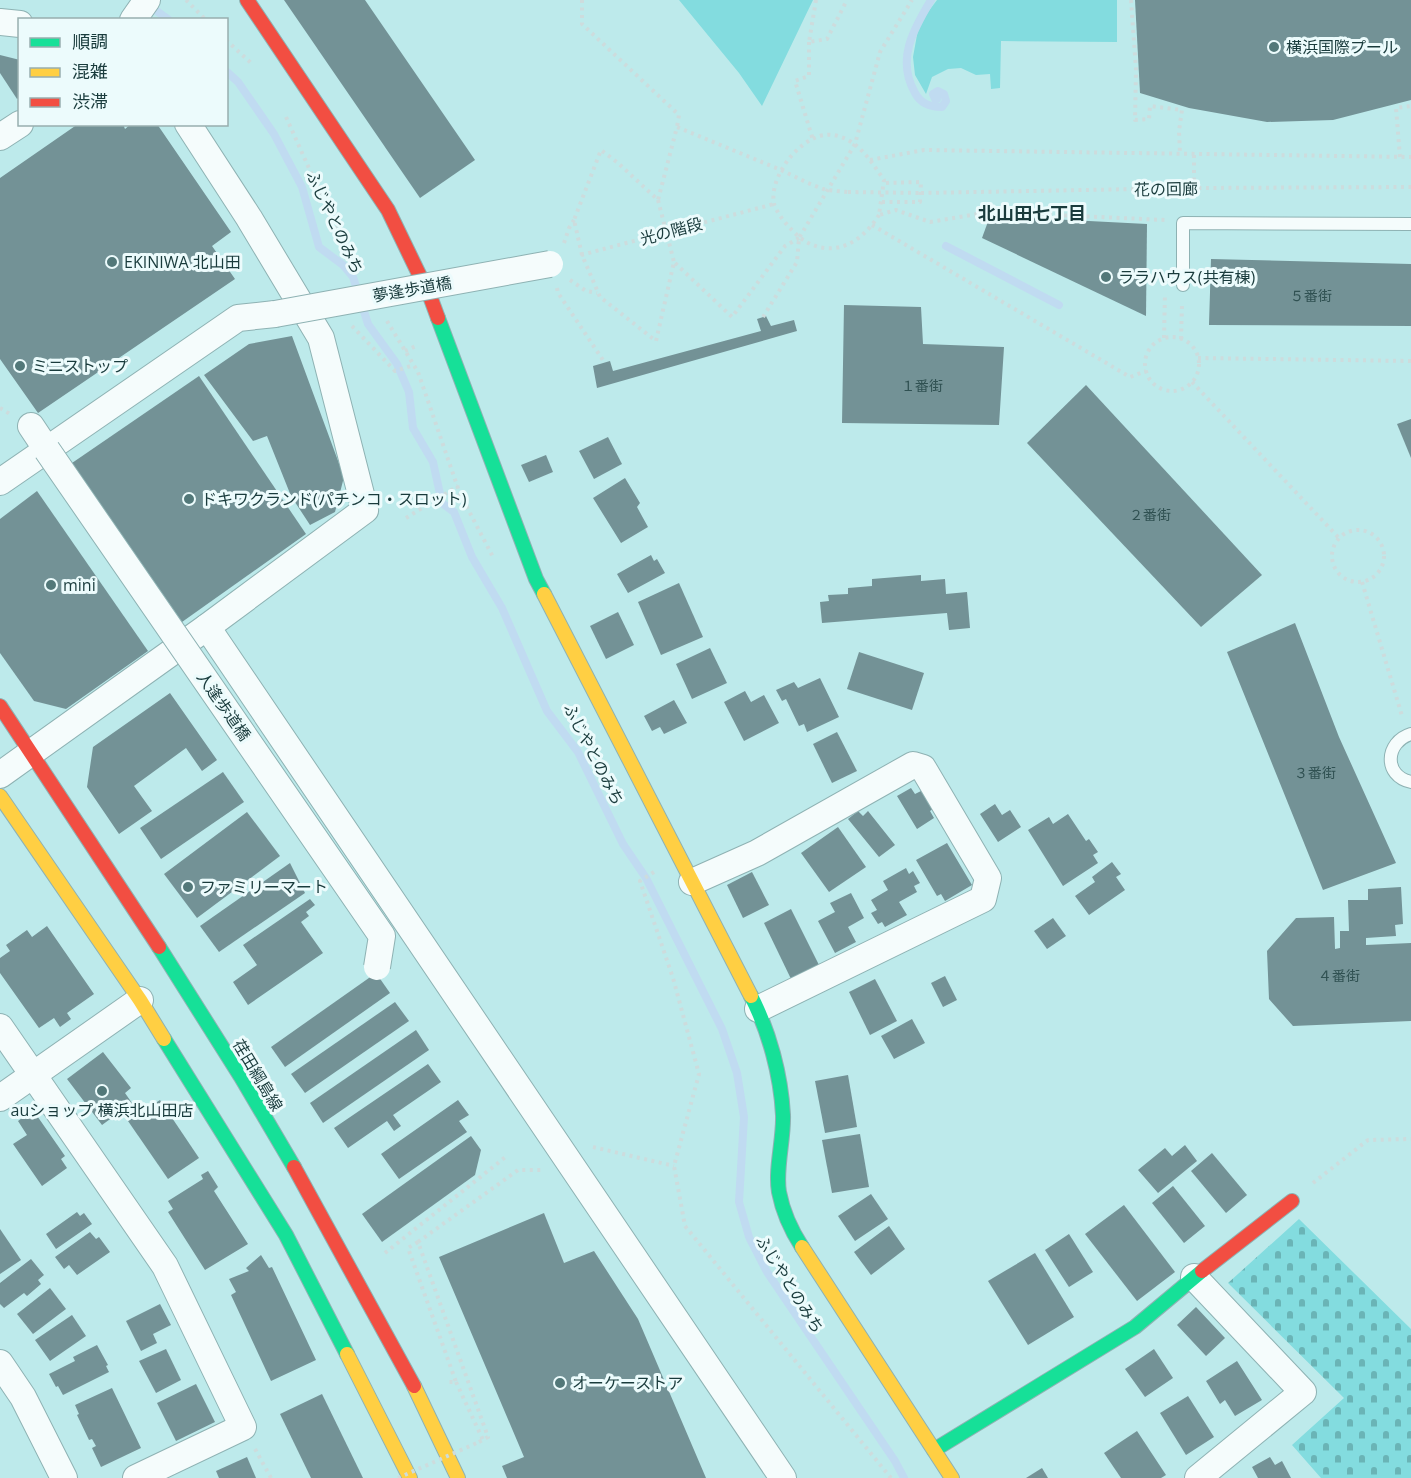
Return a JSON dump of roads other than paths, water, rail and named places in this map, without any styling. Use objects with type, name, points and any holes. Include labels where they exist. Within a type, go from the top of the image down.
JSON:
[{"type":"street","points":[[134,18],[147,0]]},
{"type":"street","points":[[250,2],[388,210],[433,305],[536,579],[758,1009],[775,1063],[783,1115],[779,1191],[789,1227],[952,1478]]},
{"type":"street","points":[[0,22],[18,24]]},
{"type":"street","points":[[0,137],[18,125]]},
{"type":"street","points":[[0,775],[207,627],[365,510],[321,338],[249,218],[189,126]]},
{"type":"street","name":"夢逢歩道橋","points":[[47,450],[238,318],[557,272]]},
{"type":"street","name":"人逢歩道橋","points":[[31,426],[382,936],[377,967]]},
{"type":"street","points":[[0,482],[47,450]]},
{"type":"street","points":[[207,627],[783,1478]]},
{"type":"street","name":"荏田綱島線","points":[[0,706],[184,983],[327,1220],[436,1428],[458,1478]]},
{"type":"street","points":[[692,882],[756,853],[913,765],[923,768],[988,878],[983,899],[758,1009]]},
{"type":"street","points":[[0,796],[140,1000],[286,1235],[410,1478]]},
{"type":"street","points":[[0,1098],[140,1000]]},
{"type":"street","points":[[0,1027],[165,1266],[243,1427],[165,1471],[136,1478]]},
{"type":"street","points":[[934,1450],[1135,1328],[1194,1277],[1292,1201]]},
{"type":"street","points":[[1194,1277],[1303,1392],[1198,1478]]},
{"type":"street","points":[[0,1363],[23,1397],[64,1478]]},
{"type":"lane","points":[[1183,285],[1183,223],[1411,224]]},
{"type":"lane","points":[[1411,734],[1396,742],[1390,757],[1395,772],[1411,782]]},
{"type":"waterway","points":[[931,0],[909,45],[907,69],[909,81],[920,100],[942,107],[946,101],[944,94],[938,91],[933,94],[937,99]]},
{"type":"waterway","points":[[147,4],[166,18]]},
{"type":"waterway","points":[[228,73],[238,82],[274,134],[302,187],[319,247],[343,265],[353,277],[368,324],[397,364],[409,392],[413,428],[433,462],[442,503],[454,512],[472,557],[502,608],[547,711],[578,752],[623,844],[646,878],[722,1029],[737,1073],[744,1117],[739,1202],[749,1237],[767,1272],[895,1461],[904,1478]]},
{"type":"waterway","points":[[946,246],[1059,305]]},
{"type":"place","name":"横浜国際プール","points":[[1274,47]]},
{"type":"place","name":"EKINIWA 北山田","points":[[112,262]]},
{"type":"place","name":"ララハウス(共有棟)","points":[[1106,277]]},
{"type":"place","name":"ミニストップ","points":[[20,366]]},
{"type":"place","name":"ドキワクランド(パチンコ・スロット)","points":[[189,499]]},
{"type":"place","name":"mini","points":[[51,585]]},
{"type":"place","name":"ファミリーマート","points":[[188,887]]},
{"type":"place","name":"auショップ 横浜北山田店","points":[[102,1091]]},
{"type":"place","name":"オーケーストア","points":[[560,1383]]},
{"type":"district","name":"北山田七丁目","points":[[1032,213]]}]
